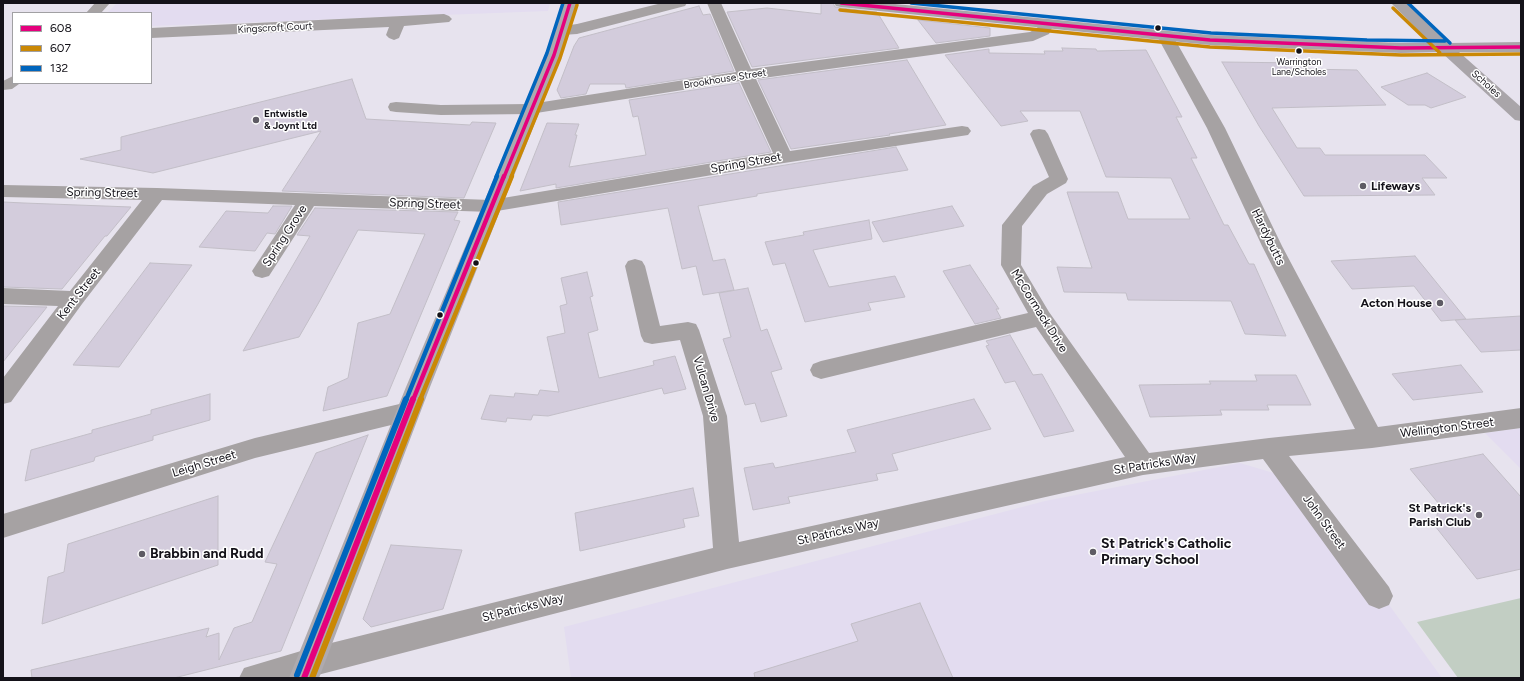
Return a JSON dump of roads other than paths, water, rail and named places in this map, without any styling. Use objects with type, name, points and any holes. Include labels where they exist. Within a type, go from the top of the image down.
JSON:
[{"type":"highway","points":[[307,670],[408,412],[530,109],[554,55],[570,3]]},
{"type":"main road","points":[[848,3],[1165,36],[1294,44],[1445,48],[1521,47]]},
{"type":"main road","name":"Scholes","points":[[1398,3],[1445,48],[1521,116]]},
{"type":"street","points":[[94,12],[103,3]]},
{"type":"street","points":[[562,30],[577,29],[680,3]]},
{"type":"street","points":[[714,3],[784,157]]},
{"type":"street","name":"Kingscroft Court","points":[[152,33],[444,19]]},
{"type":"street","points":[[393,36],[398,22]]},
{"type":"street","name":"Brookhouse Street","points":[[396,107],[441,110],[530,109],[596,100],[746,75],[1033,36],[1044,31],[1046,24]]},
{"type":"street","name":"Hardybutts","points":[[1165,36],[1216,128],[1272,246],[1372,438]]},
{"type":"street","name":"Spring Street","points":[[3,191],[157,194],[491,206],[784,157],[962,131]]},
{"type":"street","name":"McCormack Drive","points":[[1039,134],[1059,179],[1040,190],[1012,225],[1011,265],[1041,318],[1143,464]]},
{"type":"street","name":"Kent Street","points":[[3,395],[75,299],[157,194]]},
{"type":"street","name":"Spring Grove","points":[[262,271],[308,200]]},
{"type":"street","name":"Vulcan Drive","points":[[635,266],[652,336],[688,330],[716,416],[727,557]]},
{"type":"street","points":[[3,296],[75,299]]},
{"type":"street","points":[[821,370],[1041,318]]},
{"type":"street","name":"Leigh Street","points":[[3,526],[255,448],[408,412]]},
{"type":"street","name":"Wellington Street","points":[[1372,438],[1521,418]]},
{"type":"street","name":"St Patricks Way","points":[[254,678],[307,670],[727,557],[1143,464],[1269,448],[1372,438]]},
{"type":"street","name":"John Street","points":[[1269,448],[1378,596]]},
{"type":"place","name":"Warrington Lane/Scholes","points":[[1299,51]]},
{"type":"place","name":"Entwistle & Joynt Ltd","points":[[256,120]]},
{"type":"place","name":"Lifeways","points":[[1363,186]]},
{"type":"place","name":"Acton House","points":[[1440,303]]},
{"type":"place","name":"St Patrick's Parish Club","points":[[1479,515]]},
{"type":"place","name":"St Patrick's Catholic Primary School","points":[[1093,552]]},
{"type":"place","name":"Brabbin and Rudd","points":[[142,554]]}]
